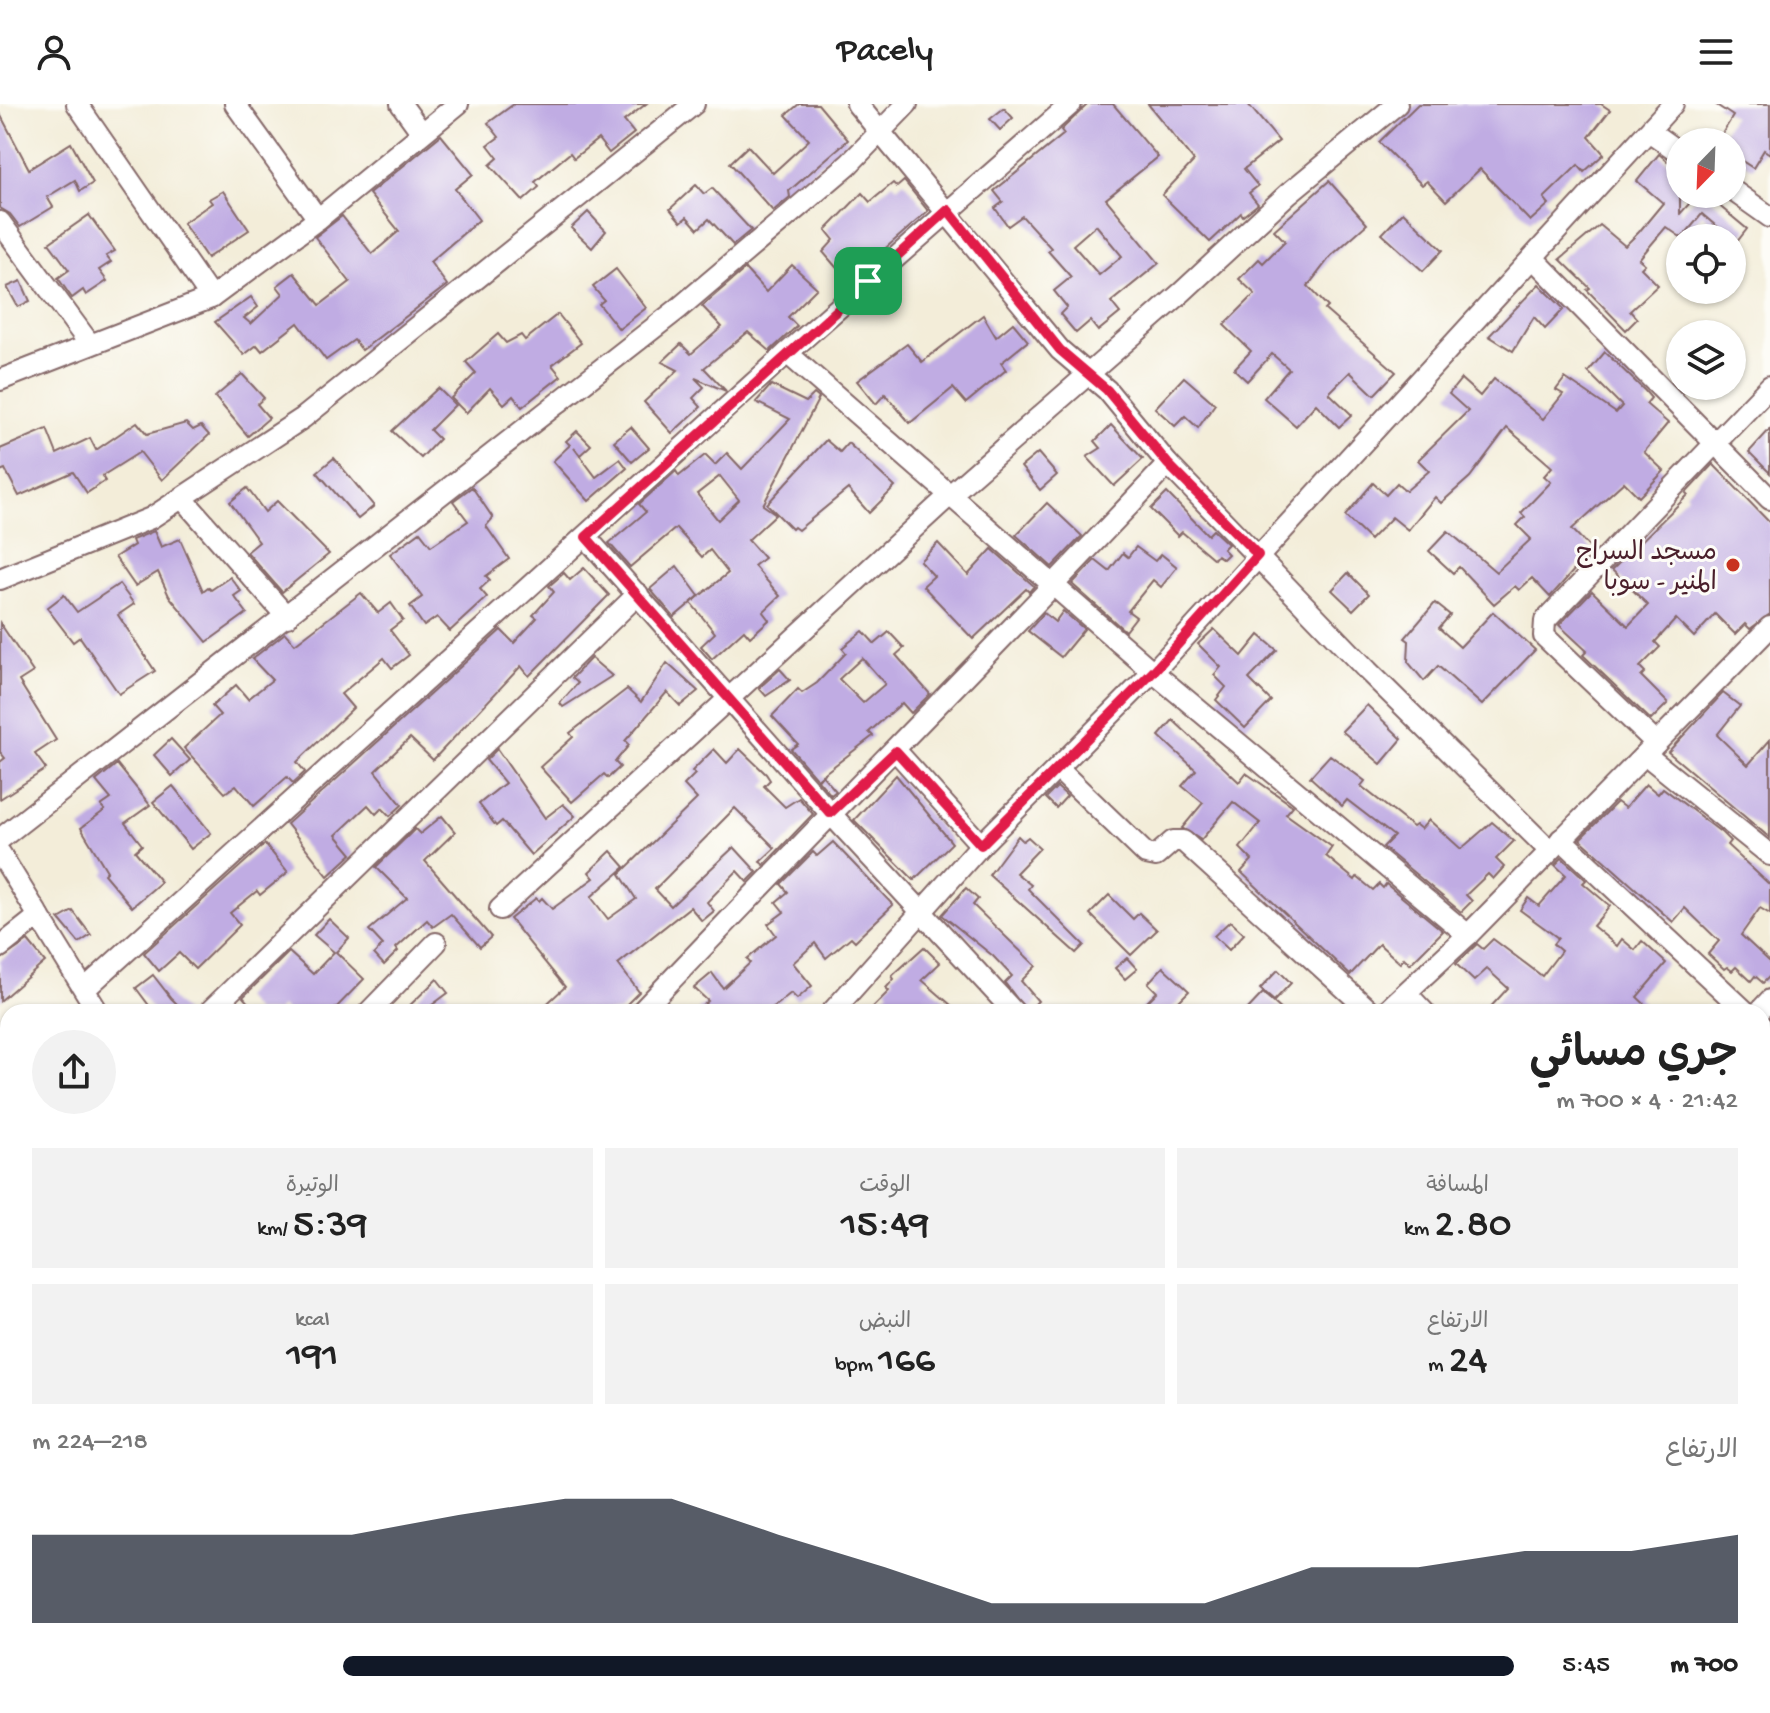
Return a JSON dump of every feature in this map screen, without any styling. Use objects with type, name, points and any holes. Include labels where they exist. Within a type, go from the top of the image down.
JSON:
[{"type":"street","points":[[77,104],[211,298]]},
{"type":"street","points":[[235,104],[318,219]]},
{"type":"street","points":[[401,104],[422,133]]},
{"type":"street","points":[[0,380],[89,343],[187,310],[211,298],[318,219],[458,104]]},
{"type":"street","points":[[0,579],[117,534],[183,499],[303,418],[694,104]]},
{"type":"street","points":[[857,104],[948,210],[1060,350],[1124,408],[1168,464],[1368,671],[1555,844],[1737,1004]]},
{"type":"street","points":[[0,839],[678,309],[881,132],[907,104]]},
{"type":"street","points":[[86,988],[787,353],[1071,104]]},
{"type":"street","points":[[500,909],[950,495],[1289,193],[1397,104]]},
{"type":"street","points":[[839,1004],[981,845],[1059,770],[1153,672],[1673,104]]},
{"type":"street","points":[[1649,131],[1666,143]]},
{"type":"street","points":[[1746,200],[1770,217]]},
{"type":"street","points":[[0,222],[89,343]]},
{"type":"street","points":[[1534,259],[1770,499]]},
{"type":"street","points":[[787,353],[1153,672],[1468,935]]},
{"type":"street","points":[[1770,386],[1545,621],[1542,629],[1544,636],[1651,749],[1770,855]]},
{"type":"street","points":[[649,1004],[830,813],[896,751],[1168,464]]},
{"type":"street","points":[[183,499],[287,617]]},
{"type":"street","points":[[586,537],[830,813],[1006,1004]]},
{"type":"street","points":[[218,1004],[638,594]]},
{"type":"street","points":[[1394,1004],[1468,935],[1770,627]]},
{"type":"street","points":[[896,751],[981,845]]},
{"type":"street","points":[[1059,770],[1146,854],[1156,856],[1173,841],[1183,841],[1362,1004]]},
{"type":"street","points":[[0,853],[94,1004]]},
{"type":"street","points":[[0,947],[39,916]]},
{"type":"street","points":[[377,1004],[436,943]]},
{"type":"street","points":[[1406,993],[1416,1004]]},
{"type":"building","points":[[514,104],[646,104],[624,121],[634,133],[609,153],[598,139],[574,158],[570,153],[535,182],[539,187],[523,201],[490,165],[498,158],[488,145],[499,137],[488,123]]},
{"type":"building","points":[[799,104],[818,104],[848,140],[789,191],[790,197],[773,211],[730,163],[748,146],[773,173],[809,140],[786,115]]},
{"type":"building","points":[[1088,104],[1113,104],[1158,157],[1106,199],[1159,263],[1111,302],[1120,313],[1098,331],[1090,321],[1076,333],[1060,314],[1067,307],[1054,291],[1071,277],[1048,251],[1051,248],[1022,216],[1008,226],[995,208],[1003,202],[994,191],[1064,134],[1061,130]],"holes":[[[1096,225],[1122,256],[1099,275],[1073,245]]]},
{"type":"building","points":[[1148,104],[1248,104],[1279,141],[1244,169],[1258,186],[1249,193],[1258,204],[1243,216],[1241,213],[1210,242],[1162,195],[1194,161]]},
{"type":"building","points":[[1418,104],[1601,104],[1610,110],[1589,137],[1604,154],[1584,172],[1578,165],[1544,198],[1549,204],[1530,221],[1480,169],[1446,201],[1427,181],[1422,185],[1379,142]]},
{"type":"building","points":[[1715,104],[1770,104],[1770,154],[1764,150],[1753,168],[1746,164],[1746,128],[1726,128],[1733,116]]},
{"type":"building","points":[[1004,108],[1013,118],[1000,130],[990,119]]},
{"type":"building","points":[[0,114],[29,169],[71,143],[93,183],[80,191],[75,180],[47,197],[53,207],[20,227],[10,214],[0,208]]},
{"type":"building","points":[[441,135],[473,174],[455,189],[479,220],[430,262],[447,285],[362,350],[354,340],[326,360],[298,323],[262,351],[257,345],[244,355],[215,322],[251,297],[258,307],[244,318],[251,324],[283,294],[277,286],[294,273],[320,305],[350,282],[315,237],[342,216],[372,254],[399,231],[369,194]]},
{"type":"building","points":[[1659,154],[1666,160],[1666,208],[1680,208],[1680,214],[1685,208],[1722,208],[1741,224],[1714,224],[1702,214],[1694,224],[1666,224],[1639,259],[1645,264],[1641,268],[1658,285],[1630,311],[1637,319],[1626,330],[1560,259],[1600,225],[1625,246],[1639,232],[1663,203],[1637,181]]},
{"type":"building","points":[[904,181],[928,211],[848,281],[823,252],[834,240],[826,230],[862,193],[870,202],[893,183],[897,187]]},
{"type":"building","points":[[1329,181],[1367,224],[1331,256],[1308,286],[1328,307],[1325,310],[1396,372],[1374,395],[1350,372],[1329,393],[1352,415],[1339,427],[1316,404],[1296,426],[1264,398],[1289,369],[1272,354],[1247,381],[1234,369],[1251,351],[1224,325],[1255,294],[1239,279],[1259,259],[1263,263],[1285,241],[1274,230]]},
{"type":"building","points":[[696,185],[704,194],[712,188],[751,230],[733,245],[709,219],[698,229],[687,217],[681,222],[670,209]]},
{"type":"building","points":[[223,191],[249,230],[207,258],[183,223],[212,203],[209,199]]},
{"type":"building","points":[[588,212],[606,231],[592,248],[571,228]]},
{"type":"building","points":[[1403,212],[1443,250],[1423,271],[1382,234]]},
{"type":"building","points":[[89,215],[115,251],[106,256],[111,262],[99,270],[107,281],[86,295],[83,290],[72,298],[58,278],[69,270],[49,243]]},
{"type":"building","points":[[792,265],[817,288],[788,317],[797,326],[770,351],[748,332],[704,368],[726,391],[695,378],[704,387],[693,398],[701,407],[672,433],[644,402],[678,370],[662,362],[681,344],[691,354],[722,327],[702,306],[745,269],[766,292]]},
{"type":"building","points":[[616,269],[646,308],[619,329],[599,304],[604,300],[593,287]]},
{"type":"building","points":[[21,281],[30,301],[18,307],[7,287]]},
{"type":"building","points":[[1539,284],[1564,309],[1545,329],[1534,317],[1513,351],[1489,336]]},
{"type":"building","points":[[558,314],[581,343],[552,365],[561,376],[522,407],[513,396],[504,404],[490,388],[466,413],[451,398],[476,373],[466,362],[498,334],[506,343],[521,335],[525,340]]},
{"type":"building","points":[[983,315],[996,337],[1013,323],[1028,341],[1001,363],[1006,370],[966,403],[953,388],[910,423],[885,394],[876,404],[857,381],[907,344],[922,362]]},
{"type":"building","points":[[1605,352],[1645,391],[1651,398],[1646,404],[1668,423],[1644,452],[1664,471],[1639,497],[1624,482],[1572,529],[1592,550],[1550,597],[1532,578],[1519,590],[1515,586],[1494,604],[1459,567],[1453,573],[1429,551],[1448,531],[1496,572],[1531,539],[1517,525],[1525,517],[1521,513],[1551,482],[1544,476],[1552,467],[1507,428],[1470,477],[1441,503],[1435,497],[1408,530],[1392,517],[1370,540],[1345,516],[1373,483],[1386,495],[1397,483],[1406,491],[1429,471],[1418,460],[1468,411],[1449,394],[1461,379],[1480,396],[1494,379],[1543,419],[1563,394],[1556,390],[1565,378],[1616,413],[1622,406],[1588,372]]},
{"type":"building","points":[[242,374],[264,398],[257,404],[269,418],[248,436],[215,397]]},
{"type":"building","points":[[1184,377],[1215,404],[1198,428],[1185,416],[1175,426],[1155,408]]},
{"type":"building","points":[[771,385],[806,402],[814,394],[819,398],[763,505],[776,514],[748,540],[764,558],[754,566],[780,596],[763,612],[769,620],[750,637],[744,630],[712,659],[701,646],[715,633],[691,603],[728,573],[710,550],[702,557],[676,528],[630,567],[609,543],[646,512],[639,504],[676,471],[679,476],[705,455],[715,465],[727,453],[742,469],[790,419],[756,402]],"holes":[[[720,476],[739,500],[718,520],[697,494]]]},
{"type":"building","points":[[438,388],[455,405],[430,430],[439,439],[421,458],[392,431]]},
{"type":"building","points":[[137,422],[147,434],[186,423],[193,430],[201,426],[209,435],[162,480],[140,452],[102,476],[105,481],[87,493],[73,472],[19,496],[5,469],[0,471],[0,449],[47,429],[57,454],[90,438],[96,450]]},
{"type":"building","points":[[1111,425],[1143,459],[1114,486],[1087,457],[1101,448],[1095,441]]},
{"type":"building","points":[[631,427],[649,448],[632,462],[614,441]]},
{"type":"building","points":[[1770,429],[1770,473],[1749,452]]},
{"type":"building","points":[[577,431],[591,445],[580,455],[574,448],[596,477],[620,459],[627,468],[589,501],[553,461],[570,445],[566,441]]},
{"type":"building","points":[[826,440],[840,452],[848,443],[895,487],[869,513],[848,489],[798,530],[792,529],[767,504]]},
{"type":"building","points":[[1038,453],[1057,475],[1040,490],[1021,467]]},
{"type":"building","points":[[334,458],[374,506],[358,519],[317,472]]},
{"type":"building","points":[[1713,464],[1770,523],[1770,614],[1750,629],[1745,624],[1735,634],[1715,614],[1694,637],[1676,619],[1655,642],[1660,647],[1640,667],[1645,672],[1641,676],[1668,703],[1651,720],[1583,655],[1587,651],[1559,625],[1592,591],[1628,626],[1648,605],[1612,570],[1688,495],[1686,493]]},
{"type":"building","points":[[472,487],[493,518],[486,526],[509,559],[486,576],[490,580],[480,589],[487,597],[450,631],[437,617],[424,626],[410,606],[422,597],[390,554],[420,532],[431,546],[468,521],[453,501]]},
{"type":"building","points":[[247,488],[265,512],[277,501],[329,554],[282,592],[247,552],[259,542],[230,502]]},
{"type":"building","points":[[1167,493],[1208,535],[1213,530],[1228,544],[1223,549],[1228,554],[1223,559],[1217,555],[1214,559],[1182,532],[1178,536],[1151,509]]},
{"type":"building","points":[[1047,503],[1082,536],[1052,567],[1016,535]]},
{"type":"building","points":[[154,531],[161,547],[180,539],[203,591],[208,587],[211,590],[230,577],[241,591],[234,596],[247,613],[207,642],[169,596],[158,572],[135,586],[115,557],[134,545],[132,540]]},
{"type":"building","points":[[938,543],[968,575],[992,549],[1034,586],[1029,592],[1026,589],[973,639],[923,586],[934,576],[920,561]]},
{"type":"building","points":[[1136,547],[1155,561],[1161,554],[1177,567],[1161,587],[1153,580],[1128,611],[1136,617],[1125,631],[1072,584],[1095,560],[1109,571],[1123,553],[1128,557]]},
{"type":"building","points":[[677,566],[699,596],[674,617],[650,589]]},
{"type":"building","points":[[584,568],[609,595],[529,676],[521,666],[433,760],[410,738],[375,771],[402,805],[390,816],[382,808],[376,814],[368,805],[336,835],[352,854],[328,876],[287,824],[501,630],[514,643],[537,618],[533,615],[554,592],[549,586],[564,573],[570,580]]},
{"type":"building","points":[[1348,573],[1369,594],[1353,610],[1332,590]]},
{"type":"building","points":[[119,584],[134,604],[118,615],[155,671],[119,694],[80,637],[73,642],[47,608],[64,595],[77,612]]},
{"type":"building","points":[[361,593],[378,613],[391,603],[403,620],[390,630],[409,655],[392,668],[384,658],[341,694],[353,708],[297,762],[305,772],[293,783],[287,777],[254,806],[236,785],[225,793],[184,748],[220,715],[212,706],[236,685],[248,699],[272,680],[252,659],[285,633],[295,644]]},
{"type":"building","points":[[1435,603],[1450,615],[1439,628],[1460,647],[1493,612],[1535,650],[1482,705],[1438,666],[1424,681],[1408,662],[1409,641],[1405,638]]},
{"type":"building","points":[[1063,611],[1084,629],[1061,657],[1028,631],[1044,613],[1055,622]]},
{"type":"building","points":[[0,623],[33,672],[19,681],[56,740],[35,754],[46,769],[0,799],[0,762],[5,758],[0,752]]},
{"type":"building","points":[[1214,629],[1242,656],[1259,635],[1277,650],[1249,679],[1271,701],[1245,728],[1216,700],[1226,687],[1214,675],[1221,667],[1198,644]]},
{"type":"building","points":[[863,631],[875,644],[889,632],[904,648],[896,655],[930,694],[911,713],[902,703],[869,732],[873,736],[817,779],[791,749],[798,744],[772,716],[798,689],[802,693],[817,683],[846,653],[842,648]],"holes":[[[862,658],[885,684],[863,703],[839,679]]]},
{"type":"building","points":[[591,658],[612,676],[563,707],[560,703],[578,683],[572,678]]},
{"type":"building","points":[[667,663],[698,691],[680,706],[667,692],[625,741],[629,745],[615,762],[620,767],[608,778],[604,774],[572,802],[540,767],[573,737],[570,733],[627,689],[641,702]]},
{"type":"building","points":[[780,669],[790,680],[766,696],[759,688]]},
{"type":"building","points":[[1723,693],[1740,706],[1717,735],[1748,765],[1770,740],[1770,838],[1668,752]]},
{"type":"building","points":[[1367,705],[1402,739],[1381,764],[1342,731]]},
{"type":"building","points":[[1173,720],[1239,782],[1246,773],[1293,806],[1286,814],[1332,847],[1326,856],[1355,880],[1357,877],[1373,890],[1379,884],[1383,888],[1386,884],[1443,931],[1410,964],[1404,958],[1400,963],[1379,944],[1350,975],[1241,872],[1252,860],[1240,848],[1260,823],[1233,802],[1201,840],[1182,828],[1203,803],[1182,786],[1196,770],[1159,736]]},
{"type":"building","points":[[171,739],[190,760],[172,776],[154,755]]},
{"type":"building","points":[[497,749],[545,818],[563,804],[575,816],[531,855],[502,821],[496,826],[479,804],[505,783],[486,760]]},
{"type":"building","points":[[714,749],[727,763],[740,749],[766,774],[770,780],[764,786],[785,807],[799,798],[813,814],[764,865],[760,862],[775,848],[735,808],[655,889],[671,906],[734,847],[757,872],[747,882],[737,871],[707,902],[714,911],[702,921],[690,907],[618,964],[639,992],[627,1004],[547,1004],[565,987],[510,919],[536,898],[539,901],[542,898],[552,909],[594,878],[589,872],[611,851],[625,867],[591,897],[608,919],[636,899],[620,874],[697,799],[684,785],[695,774],[692,771]]},
{"type":"building","points":[[1330,755],[1365,781],[1361,786],[1413,827],[1416,825],[1421,829],[1429,820],[1461,849],[1492,822],[1514,841],[1496,859],[1504,867],[1493,879],[1488,874],[1466,895],[1472,901],[1461,912],[1383,847],[1394,836],[1347,800],[1342,806],[1310,777]]},
{"type":"building","points":[[117,764],[150,805],[125,823],[142,845],[135,851],[161,882],[132,907],[104,874],[107,871],[81,828],[105,810],[101,806],[111,799],[96,781]]},
{"type":"building","points":[[822,775],[836,791],[831,795],[818,780]]},
{"type":"building","points":[[896,775],[952,843],[914,880],[854,820]]},
{"type":"building","points":[[1646,784],[1658,794],[1663,788],[1722,833],[1730,841],[1727,845],[1770,885],[1770,914],[1760,908],[1741,935],[1770,962],[1770,976],[1763,983],[1755,976],[1751,981],[1736,967],[1732,971],[1727,967],[1724,969],[1708,954],[1719,941],[1685,908],[1673,922],[1580,839],[1617,802],[1625,808]]},
{"type":"building","points":[[173,786],[211,833],[191,849],[153,802]]},
{"type":"building","points":[[1057,787],[1067,796],[1056,808],[1046,798]]},
{"type":"building","points":[[442,816],[455,832],[425,861],[491,937],[480,947],[451,914],[433,927],[427,920],[396,948],[398,951],[384,965],[374,954],[383,945],[369,930],[407,898],[376,867],[415,829],[420,834]]},
{"type":"building","points":[[1018,836],[1023,841],[1028,837],[1040,848],[1016,873],[1031,885],[1028,889],[1084,945],[1076,953],[989,875]]},
{"type":"building","points":[[833,842],[893,905],[855,941],[851,937],[826,958],[815,943],[793,963],[812,986],[797,999],[791,993],[777,1004],[705,1004],[708,1001],[694,988],[712,973],[723,988],[750,963],[747,959],[776,935],[768,924],[784,912],[776,902],[788,892],[781,884],[813,852],[817,856]]},
{"type":"building","points":[[265,844],[288,872],[260,895],[257,891],[230,913],[240,925],[195,969],[179,953],[159,971],[144,953]]},
{"type":"building","points":[[1562,858],[1586,880],[1583,883],[1610,906],[1593,926],[1617,946],[1622,939],[1635,950],[1642,941],[1666,963],[1637,997],[1644,1004],[1493,1004],[1508,988],[1487,969],[1474,981],[1456,964],[1477,944],[1483,949],[1493,939],[1542,976],[1561,951],[1553,944],[1558,938],[1520,910],[1528,898],[1539,906],[1566,875],[1555,865]]},
{"type":"building","points":[[966,888],[978,899],[973,905],[1036,966],[1021,981],[1038,1001],[1035,1004],[1021,1004],[1005,983],[1012,976],[993,956],[942,915]]},
{"type":"building","points":[[1109,895],[1133,919],[1139,913],[1157,930],[1131,955],[1090,914]]},
{"type":"building","points":[[73,911],[91,935],[79,943],[59,919]]},
{"type":"building","points":[[329,919],[349,938],[336,952],[364,979],[340,1004],[249,1004],[243,997],[289,952],[313,974],[334,952],[314,935]]},
{"type":"building","points":[[1230,921],[1244,934],[1229,950],[1214,936]]},
{"type":"building","points":[[28,941],[45,962],[0,1001],[0,960]]},
{"type":"building","points":[[924,947],[940,963],[922,980],[950,1004],[876,1004],[889,991],[886,988],[894,979],[892,976]]},
{"type":"building","points":[[1127,958],[1137,969],[1125,979],[1115,968]]},
{"type":"building","points":[[1163,967],[1189,991],[1176,1004],[1145,1004],[1157,992],[1148,983]]},
{"type":"building","points":[[1278,970],[1291,983],[1274,1001],[1260,989]]},
{"type":"building","points":[[153,975],[177,1004],[148,1004],[136,988]]},
{"type":"building","points":[[437,979],[448,993],[433,1004],[411,1004]]},
{"type":"building","points":[[1263,993],[1275,1004],[1253,1004]]},
{"type":"place","name":"مسجد السراج المنير - سوبا","points":[[1733,565]]},
{"type":"route","points":[[948,210],[1060,350],[1107,390],[1168,464],[1258,555],[1153,672],[1059,770],[981,845],[896,751],[830,813],[586,537],[868,281],[948,210]]}]
